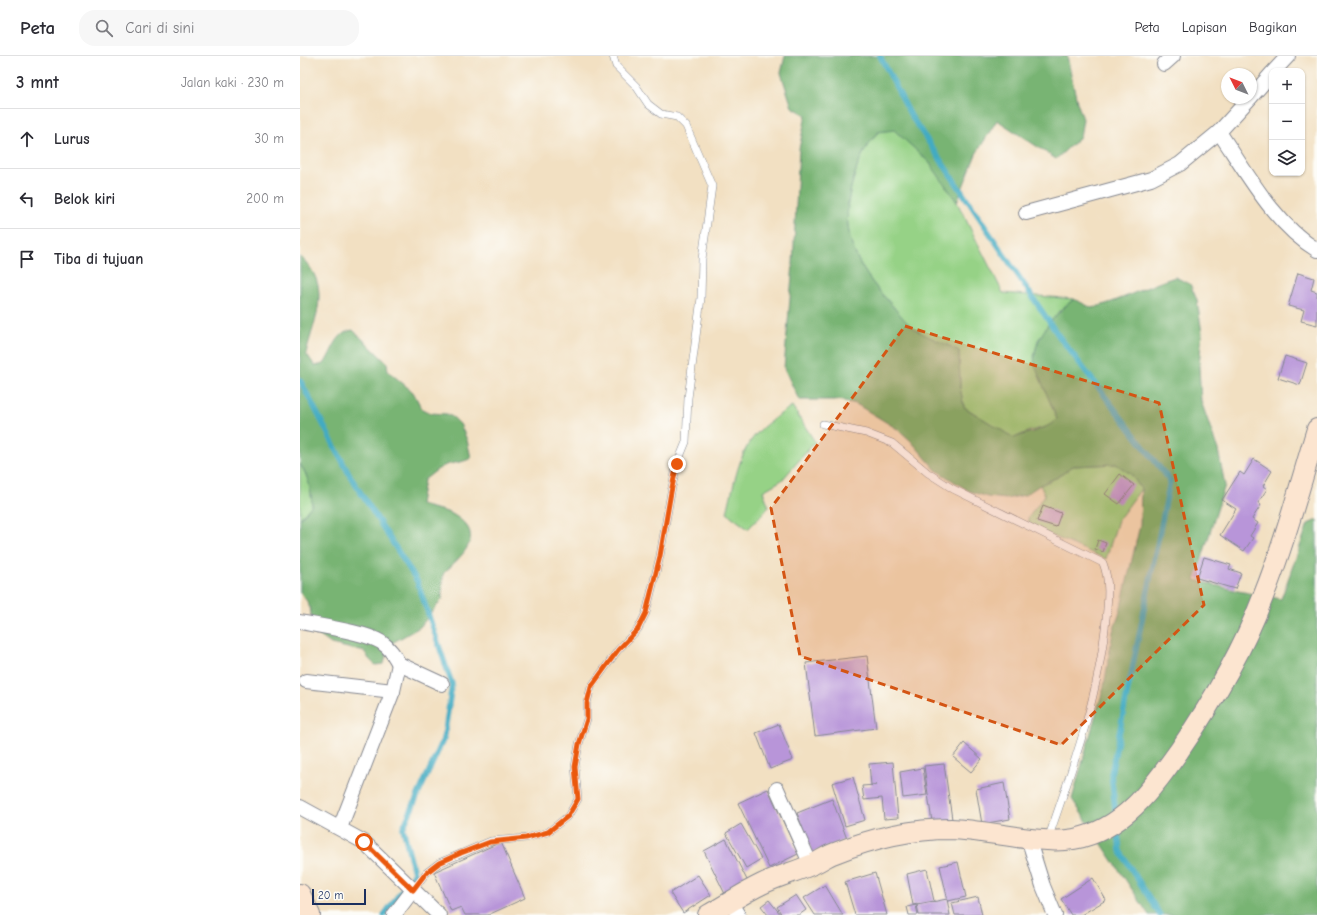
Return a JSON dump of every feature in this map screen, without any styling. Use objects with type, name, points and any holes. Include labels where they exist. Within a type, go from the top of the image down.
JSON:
[{"type":"street","points":[[1257,89],[1269,76]]},
{"type":"street","points":[[1026,213],[1150,180],[1180,164],[1219,132],[1244,104]]},
{"type":"street","points":[[1219,132],[1264,198],[1286,225],[1307,244],[1317,250]]},
{"type":"street","points":[[708,915],[734,908],[761,884],[811,865],[833,854],[865,843],[920,832],[950,829],[1028,838],[1072,839],[1088,835],[1127,814],[1142,800],[1156,783],[1192,732],[1222,683],[1246,636],[1264,596],[1317,429]]},
{"type":"street","points":[[300,622],[339,630],[381,642],[392,651],[399,664],[442,684]]},
{"type":"street","points":[[340,828],[393,691],[399,664]]},
{"type":"street","points":[[306,681],[393,691]]},
{"type":"street","points":[[777,789],[811,865]]},
{"type":"street","points":[[300,807],[364,842],[440,915]]},
{"type":"street","points":[[1028,838],[1043,886],[1056,915]]},
{"type":"street","points":[[394,915],[412,889]]},
{"type":"street","points":[[300,894],[310,915]]},
{"type":"lane","points":[[412,889],[426,873],[439,863],[490,842],[526,838],[548,832],[568,816],[578,799],[575,767],[579,744],[587,719],[587,703],[591,687],[618,650],[638,629],[646,613],[660,556],[677,464],[686,442],[688,398],[701,298],[702,259],[712,186],[686,126],[677,117],[661,114],[648,104],[636,86],[616,66],[613,56]]},
{"type":"lane","points":[[823,424],[866,433],[892,443],[928,473],[953,489],[1103,562],[1107,573],[1108,595],[1103,651],[1093,700],[1079,750],[1048,839]]},
{"type":"highlighted area","points":[[905,326],[1159,403],[1204,605],[1061,745],[800,656],[771,508]]},
{"type":"green space","points":[[785,56],[1067,56],[1077,102],[1083,119],[1080,137],[1056,159],[997,120],[976,154],[957,202],[929,162],[894,130],[878,132],[866,148],[856,170],[849,196],[847,213],[848,230],[852,245],[858,260],[877,289],[911,326],[916,330],[959,351],[960,387],[964,407],[1014,438],[1048,426],[1057,419],[1035,366],[1035,356],[1040,337],[1052,320],[1066,305],[1074,299],[1092,308],[1175,277],[1190,284],[1197,300],[1202,333],[1199,367],[1201,401],[1218,450],[1225,485],[1195,580],[1238,591],[1281,599],[1308,524],[1317,520],[1317,915],[1149,915],[1072,799],[1104,686],[1113,631],[1119,615],[1140,525],[1141,489],[1131,474],[1116,464],[1073,466],[1058,477],[1040,485],[1025,495],[1006,499],[987,497],[969,491],[936,470],[911,441],[899,430],[856,404],[840,400],[799,400],[784,368],[793,264],[799,149],[806,115],[792,107],[781,73]]},
{"type":"green space","points":[[894,129],[929,162],[942,178],[957,202],[1003,293],[1074,299],[1059,311],[1038,340],[1034,357],[1057,419],[1050,426],[1030,431],[1014,438],[964,407],[960,387],[959,351],[916,330],[911,326],[877,289],[858,260],[848,230],[847,213],[849,196],[854,177],[863,153],[878,132]]},
{"type":"green space","points":[[300,256],[310,268],[316,279],[319,291],[317,314],[306,353],[315,366],[324,364],[339,338],[343,334],[353,330],[387,363],[388,371],[413,392],[422,409],[430,413],[447,414],[460,424],[467,440],[471,458],[465,461],[443,466],[424,480],[420,504],[452,514],[463,522],[469,530],[470,537],[464,552],[443,574],[442,599],[420,627],[385,647],[386,655],[384,664],[375,665],[365,652],[331,644],[313,631],[309,605],[300,593],[300,519],[312,505],[309,484],[306,474],[300,464]]},
{"type":"green space","points":[[792,406],[815,442],[782,480],[763,491],[769,507],[748,529],[727,513],[735,478],[741,460],[748,445],[757,433]]},
{"type":"green space","points":[[300,464],[306,474],[309,484],[312,505],[300,519]]},
{"type":"green space","points":[[1116,464],[1131,474],[1141,489],[1118,520],[1106,559],[1030,526],[1028,518],[1045,495],[1040,485],[1058,477],[1073,466]]},
{"type":"building","points":[[1298,273],[1314,278],[1311,290],[1317,292],[1317,325],[1301,321],[1304,310],[1288,306]]},
{"type":"building","points":[[1285,356],[1307,363],[1300,385],[1278,378]]},
{"type":"building","points":[[1254,459],[1272,471],[1263,486],[1267,489],[1258,503],[1261,505],[1252,519],[1258,523],[1250,536],[1253,538],[1244,551],[1220,535],[1236,509],[1222,500],[1240,472],[1244,475]]},
{"type":"building","points":[[1120,474],[1134,485],[1119,504],[1105,494]]},
{"type":"building","points":[[1043,506],[1061,513],[1056,527],[1037,521]]},
{"type":"building","points":[[1098,540],[1106,543],[1103,552],[1095,549]]},
{"type":"building","points":[[1204,557],[1231,565],[1229,569],[1241,573],[1235,589],[1197,578]]},
{"type":"building","points":[[867,656],[876,728],[815,736],[806,663]]},
{"type":"building","points":[[779,724],[793,760],[770,769],[756,733]]},
{"type":"building","points":[[964,743],[982,759],[971,772],[953,757]]},
{"type":"building","points":[[893,762],[898,818],[884,819],[882,798],[864,800],[862,786],[876,785],[871,785],[869,764]]},
{"type":"building","points":[[944,764],[953,826],[933,829],[924,766]]},
{"type":"building","points":[[923,768],[927,795],[903,798],[900,772]]},
{"type":"building","points":[[853,777],[865,820],[845,826],[832,783]]},
{"type":"building","points":[[1004,783],[1010,819],[982,824],[976,789]]},
{"type":"building","points":[[768,789],[798,854],[769,868],[738,803]]},
{"type":"building","points":[[832,799],[847,839],[812,853],[797,813]]},
{"type":"building","points":[[741,824],[761,859],[746,868],[726,833]]},
{"type":"building","points":[[726,839],[748,882],[725,894],[704,851]]},
{"type":"building","points":[[501,842],[525,898],[488,915],[465,915],[461,907],[451,911],[434,872]]},
{"type":"building","points":[[958,862],[966,897],[948,901],[940,866]]},
{"type":"building","points":[[927,869],[934,901],[913,905],[907,874]]},
{"type":"building","points":[[875,873],[887,915],[855,915],[845,882]]},
{"type":"building","points":[[698,875],[711,895],[683,913],[670,893]]},
{"type":"building","points":[[1093,878],[1106,900],[1081,915],[1071,915],[1061,899]]},
{"type":"building","points":[[825,885],[843,915],[815,915],[804,898]]},
{"type":"building","points":[[796,895],[806,910],[799,915],[782,915],[777,907]]},
{"type":"building","points":[[978,897],[982,915],[955,915],[952,903]]},
{"type":"building","points":[[947,899],[950,915],[919,915],[917,905]]},
{"type":"building","points":[[769,900],[781,915],[768,915],[761,906]]},
{"type":"building","points":[[916,905],[918,915],[909,915],[907,907]]},
{"type":"waterway","points":[[880,56],[911,116],[1058,335],[1170,481],[1111,774],[1116,816]]},
{"type":"waterway","points":[[300,380],[350,476],[417,581],[452,684],[444,738],[403,828],[414,873],[384,915]]},
{"type":"waterway","points":[[1117,824],[1120,851],[1160,915]]},
{"type":"route","points":[[364,842],[413,890],[426,873],[439,863],[490,842],[506,839],[526,838],[548,832],[568,816],[578,799],[575,767],[579,744],[587,719],[587,703],[591,687],[618,650],[638,629],[646,613],[660,556],[677,464]]}]
